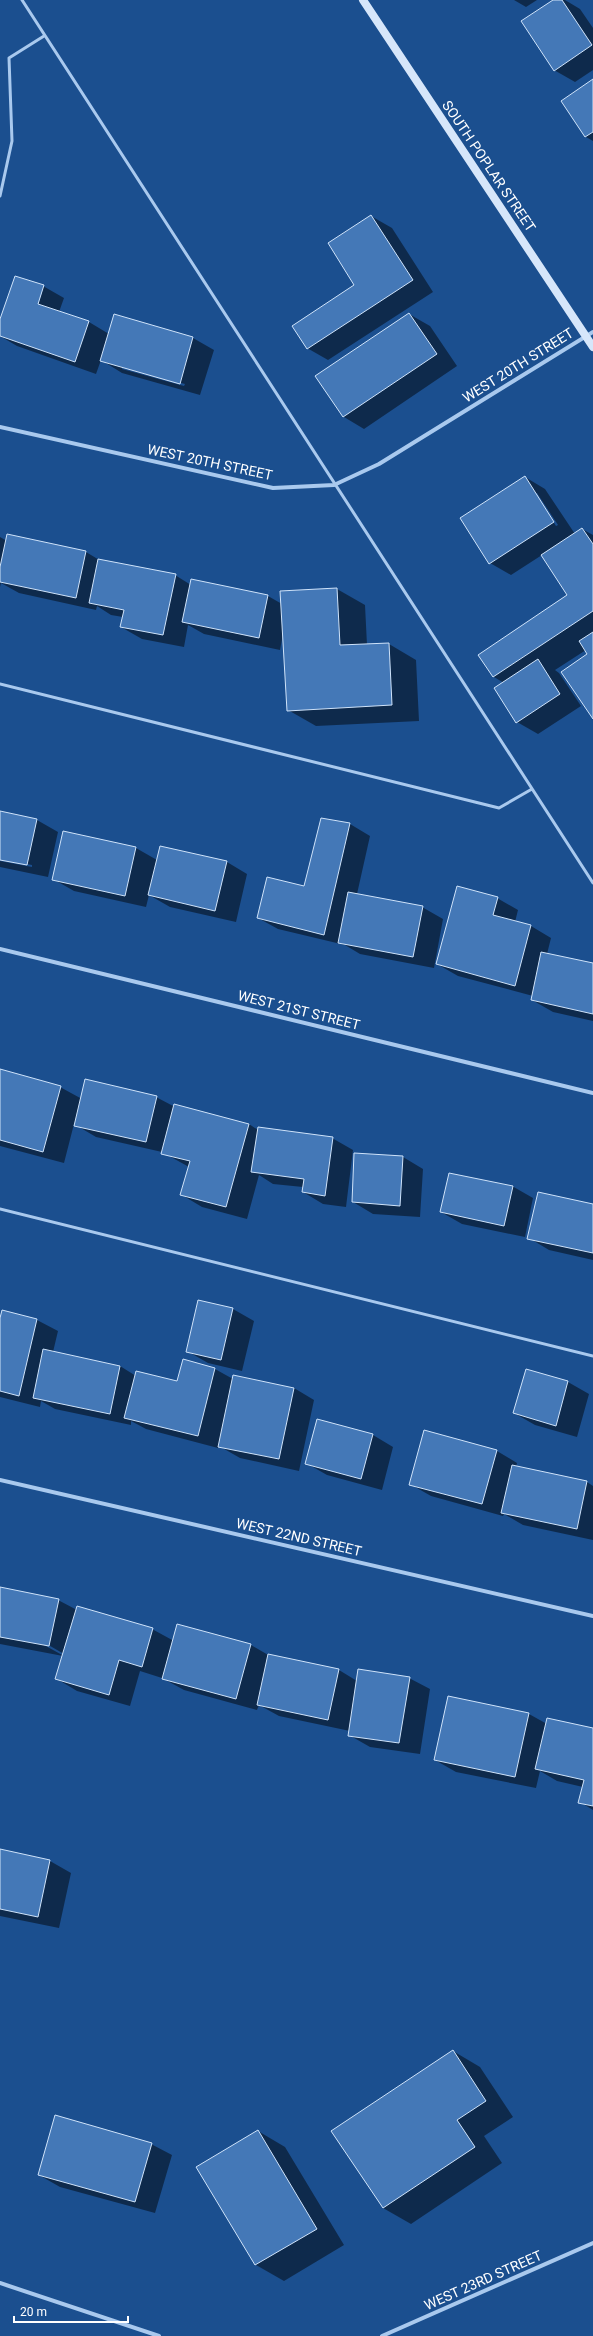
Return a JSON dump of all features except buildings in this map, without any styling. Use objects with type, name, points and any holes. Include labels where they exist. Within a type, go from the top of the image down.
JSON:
[{"type":"main road","name":"SOUTH POPLAR STREET","points":[[363,0],[590,334],[593,347]]},
{"type":"street","name":"WEST 20TH STREET","points":[[0,427],[273,488],[334,485],[379,464],[590,334]]},
{"type":"street","name":"WEST 21ST STREET","points":[[0,949],[593,1093]]},
{"type":"street","name":"WEST 22ND STREET","points":[[0,1480],[593,1616]]},
{"type":"street","name":"WEST 23RD STREET","points":[[382,2336],[593,2243]]},
{"type":"street","points":[[0,2283],[159,2336]]},
{"type":"lane","points":[[22,0],[334,485],[593,883]]},
{"type":"lane","points":[[0,196],[12,141],[9,58],[44,36]]},
{"type":"lane","points":[[0,684],[499,808],[532,789]]},
{"type":"lane","points":[[0,1209],[593,1356]]}]
